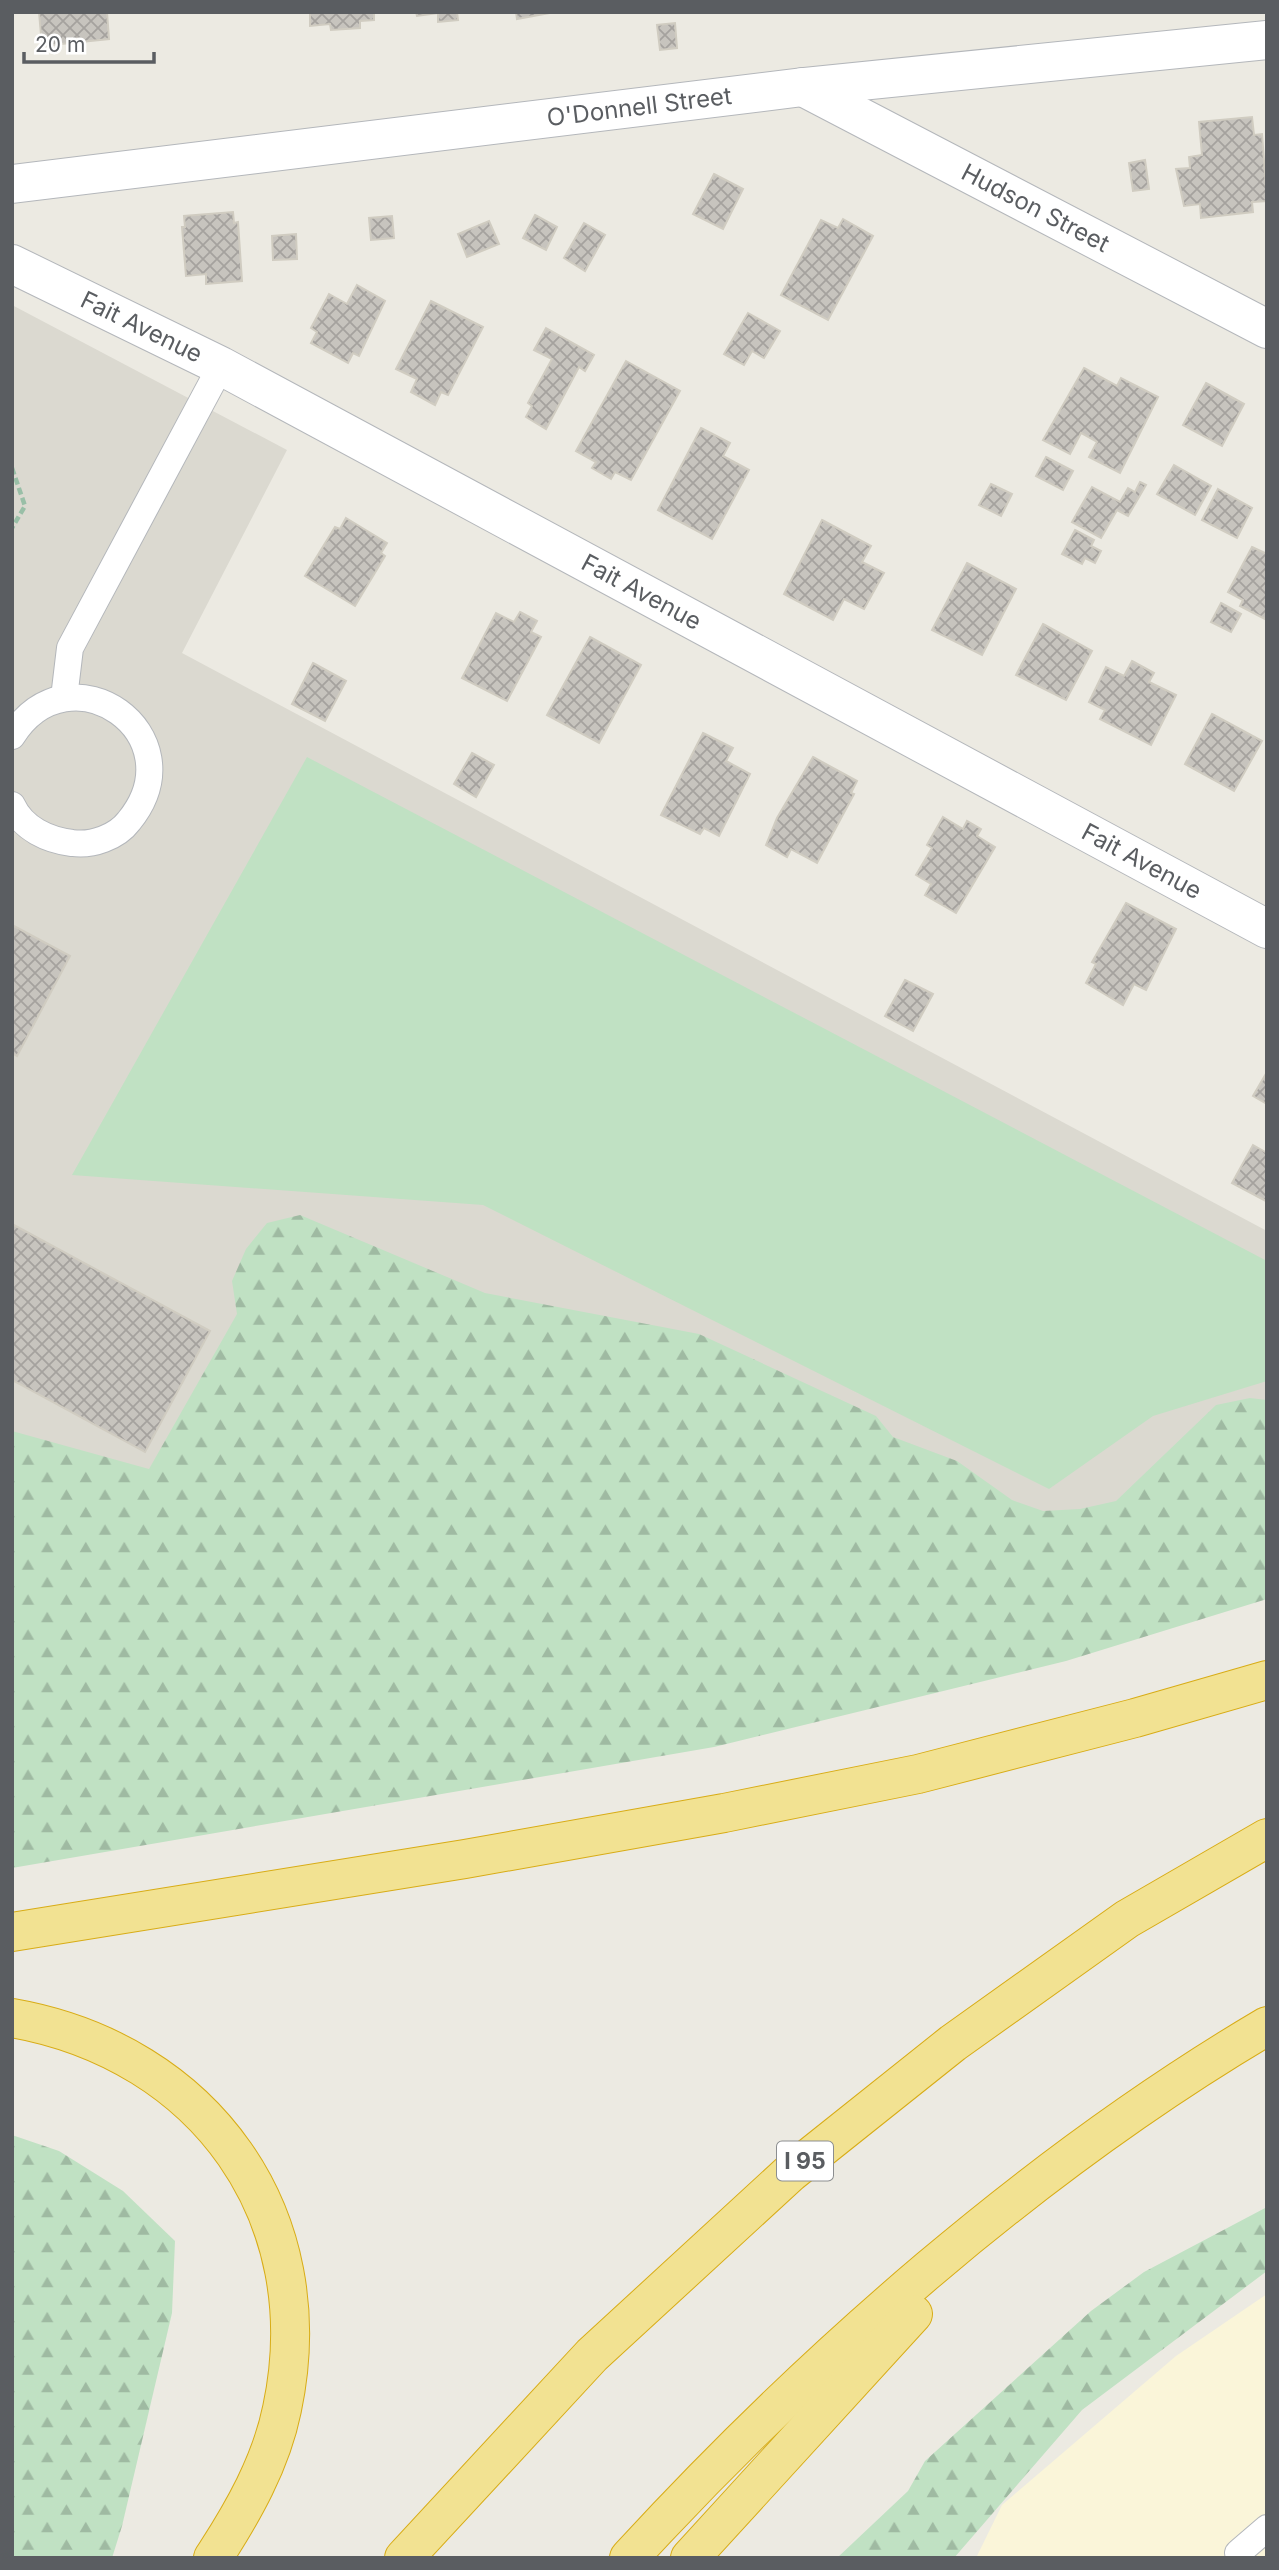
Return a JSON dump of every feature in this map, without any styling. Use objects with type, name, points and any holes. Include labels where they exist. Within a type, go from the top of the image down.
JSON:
[{"type":"highway","points":[[12,1932],[478,1857],[801,1798],[918,1774],[1135,1718],[1267,1680]]},
{"type":"highway","name":"I 95","points":[[404,2558],[592,2355],[790,2173],[953,2043],[1128,1919],[1267,1838]]},
{"type":"highway","points":[[12,2018],[48,2024],[121,2053],[189,2100],[237,2155],[268,2209],[288,2279],[291,2344],[282,2410],[262,2473],[213,2558]]},
{"type":"highway","points":[[629,2558],[708,2472],[895,2299],[1058,2168],[1208,2061],[1267,2026]]},
{"type":"highway","points":[[690,2558],[910,2317],[1058,2168]]},
{"type":"street","name":"O'Donnell Street","points":[[12,184],[803,87],[1267,40]]},
{"type":"street","name":"Hudson Street","points":[[803,87],[1267,329]]},
{"type":"street","name":"Fait Avenue","points":[[12,264],[221,366],[1265,923]]},
{"type":"lane","points":[[64,698],[70,648],[221,366]]},
{"type":"lane","points":[[12,805],[34,831],[55,841],[80,844],[104,839],[125,827],[140,808],[149,786],[144,739],[130,720],[110,705],[88,698],[64,698],[41,706],[15,723]]},
{"type":"lane","points":[[1237,2556],[1267,2528]]},
{"type":"path","points":[[12,468],[25,506],[12,528]]},
{"type":"shaded area","points":[[12,305],[287,450],[182,653],[1267,1231],[1267,1493],[1216,1513],[12,1588]]},
{"type":"shaded area","points":[[1267,2294],[1267,2558],[976,2558],[1002,2505],[1176,2356]]},
{"type":"green space","points":[[307,757],[1267,1261],[1267,1381],[1153,1416],[1049,1489],[483,1205],[72,1175]]},
{"type":"green space","points":[[300,1215],[485,1293],[699,1334],[876,1416],[893,1437],[957,1461],[1012,1500],[1043,1511],[1080,1509],[1116,1501],[1216,1405],[1250,1398],[1267,1400],[1267,1599],[1066,1661],[714,1747],[12,1868],[12,1431],[149,1469],[237,1314],[232,1281],[246,1249],[267,1223]]},
{"type":"green space","points":[[12,2135],[59,2151],[123,2191],[175,2241],[172,2313],[122,2526],[112,2558],[12,2558]]},
{"type":"green space","points":[[1267,2207],[1267,2271],[1082,2410],[954,2558],[837,2558],[908,2491],[925,2461],[1091,2311],[1144,2272]]},
{"type":"building","points":[[39,12],[107,12],[109,39],[42,46]]},
{"type":"building","points":[[291,12],[374,12],[374,20],[360,21],[360,28],[331,30],[330,24],[310,26],[310,13]]},
{"type":"building","points":[[416,12],[457,12],[458,20],[438,22],[438,13],[417,16]]},
{"type":"building","points":[[516,12],[555,12],[517,19]]},
{"type":"building","points":[[675,23],[677,48],[660,50],[657,25]]},
{"type":"building","points":[[1252,117],[1254,135],[1262,134],[1267,201],[1252,202],[1253,212],[1201,218],[1200,204],[1184,206],[1176,169],[1190,168],[1189,157],[1202,155],[1199,122]]},
{"type":"building","points":[[1145,160],[1149,189],[1133,191],[1129,163]]},
{"type":"building","points":[[714,174],[743,189],[723,229],[693,214]]},
{"type":"building","points":[[233,212],[234,223],[238,222],[242,281],[206,284],[206,274],[186,276],[182,227],[185,227],[184,216]]},
{"type":"building","points":[[535,215],[557,227],[546,250],[523,238]]},
{"type":"building","points":[[392,216],[394,238],[371,240],[369,218]]},
{"type":"building","points":[[843,219],[873,236],[828,320],[781,295],[821,220],[838,228]]},
{"type":"building","points":[[489,221],[499,244],[467,257],[458,234]]},
{"type":"building","points":[[584,223],[605,235],[585,271],[564,258]]},
{"type":"building","points":[[296,234],[297,259],[273,260],[272,236]]},
{"type":"building","points":[[357,285],[385,301],[359,356],[353,353],[348,363],[311,343],[317,332],[311,328],[329,294],[347,304]]},
{"type":"building","points":[[431,301],[483,327],[448,395],[441,392],[435,405],[411,392],[417,379],[396,369]]},
{"type":"building","points":[[748,313],[780,331],[764,358],[752,351],[744,365],[724,354]]},
{"type":"building","points":[[546,328],[594,355],[585,371],[579,367],[546,429],[526,417],[532,406],[528,403],[552,359],[534,350]]},
{"type":"building","points":[[626,361],[680,391],[631,480],[615,472],[611,479],[592,468],[596,462],[576,451]]},
{"type":"building","points":[[1084,368],[1117,386],[1121,378],[1158,397],[1120,473],[1089,457],[1097,442],[1081,433],[1070,454],[1043,440]]},
{"type":"building","points":[[1206,383],[1244,404],[1222,446],[1183,425]]},
{"type":"building","points":[[701,428],[730,443],[723,456],[749,470],[712,539],[658,510]]},
{"type":"building","points":[[1046,457],[1073,471],[1063,490],[1036,476]]},
{"type":"building","points":[[1174,465],[1211,486],[1195,515],[1157,494]]},
{"type":"building","points":[[1140,482],[1146,485],[1128,516],[1117,510],[1101,538],[1072,522],[1092,487],[1120,502],[1128,488],[1135,492]]},
{"type":"building","points":[[991,484],[1012,494],[1001,516],[979,505]]},
{"type":"building","points":[[1218,489],[1252,508],[1237,538],[1202,520]]},
{"type":"building","points":[[346,518],[387,543],[381,553],[385,556],[355,606],[305,576],[335,527],[340,529]]},
{"type":"building","points":[[822,520],[871,546],[862,562],[884,573],[864,609],[844,599],[833,620],[784,594]]},
{"type":"building","points":[[1075,530],[1094,540],[1091,546],[1101,551],[1095,563],[1085,558],[1082,564],[1062,554]]},
{"type":"building","points":[[1252,547],[1267,554],[1267,620],[1240,606],[1243,600],[1228,592]]},
{"type":"building","points":[[967,563],[1016,589],[982,655],[932,630]]},
{"type":"building","points":[[1221,603],[1241,614],[1231,632],[1211,622]]},
{"type":"building","points":[[520,612],[537,621],[531,632],[541,637],[507,701],[462,678],[496,613],[514,622]]},
{"type":"building","points":[[1043,624],[1092,651],[1066,700],[1016,675]]},
{"type":"building","points":[[590,637],[641,665],[599,743],[547,715]]},
{"type":"building","points":[[1132,661],[1154,673],[1149,682],[1176,695],[1151,745],[1100,719],[1105,710],[1089,702],[1106,667],[1124,676]]},
{"type":"building","points":[[313,663],[346,681],[325,721],[292,704]]},
{"type":"building","points":[[1212,714],[1262,741],[1234,791],[1185,764]]},
{"type":"building","points":[[703,733],[733,748],[726,761],[750,774],[719,836],[704,828],[700,834],[661,815]]},
{"type":"building","points":[[472,753],[494,765],[476,797],[454,784]]},
{"type":"building","points":[[813,757],[857,781],[851,793],[854,794],[817,863],[791,849],[787,857],[766,845],[777,818]]},
{"type":"building","points":[[943,817],[963,829],[967,821],[981,829],[977,836],[995,847],[956,913],[925,895],[931,884],[916,875],[932,848],[927,845]]},
{"type":"building","points":[[1126,903],[1176,929],[1146,990],[1134,984],[1123,1005],[1086,983],[1096,964],[1092,962]]},
{"type":"building","points":[[12,925],[70,956],[17,1056],[12,1053]]},
{"type":"building","points":[[905,980],[933,994],[913,1031],[885,1016]]},
{"type":"building","points":[[1267,1072],[1267,1104],[1253,1096]]},
{"type":"building","points":[[1253,1145],[1267,1153],[1266,1201],[1232,1183]]},
{"type":"building","points":[[12,1224],[210,1331],[145,1452],[12,1380]]}]
